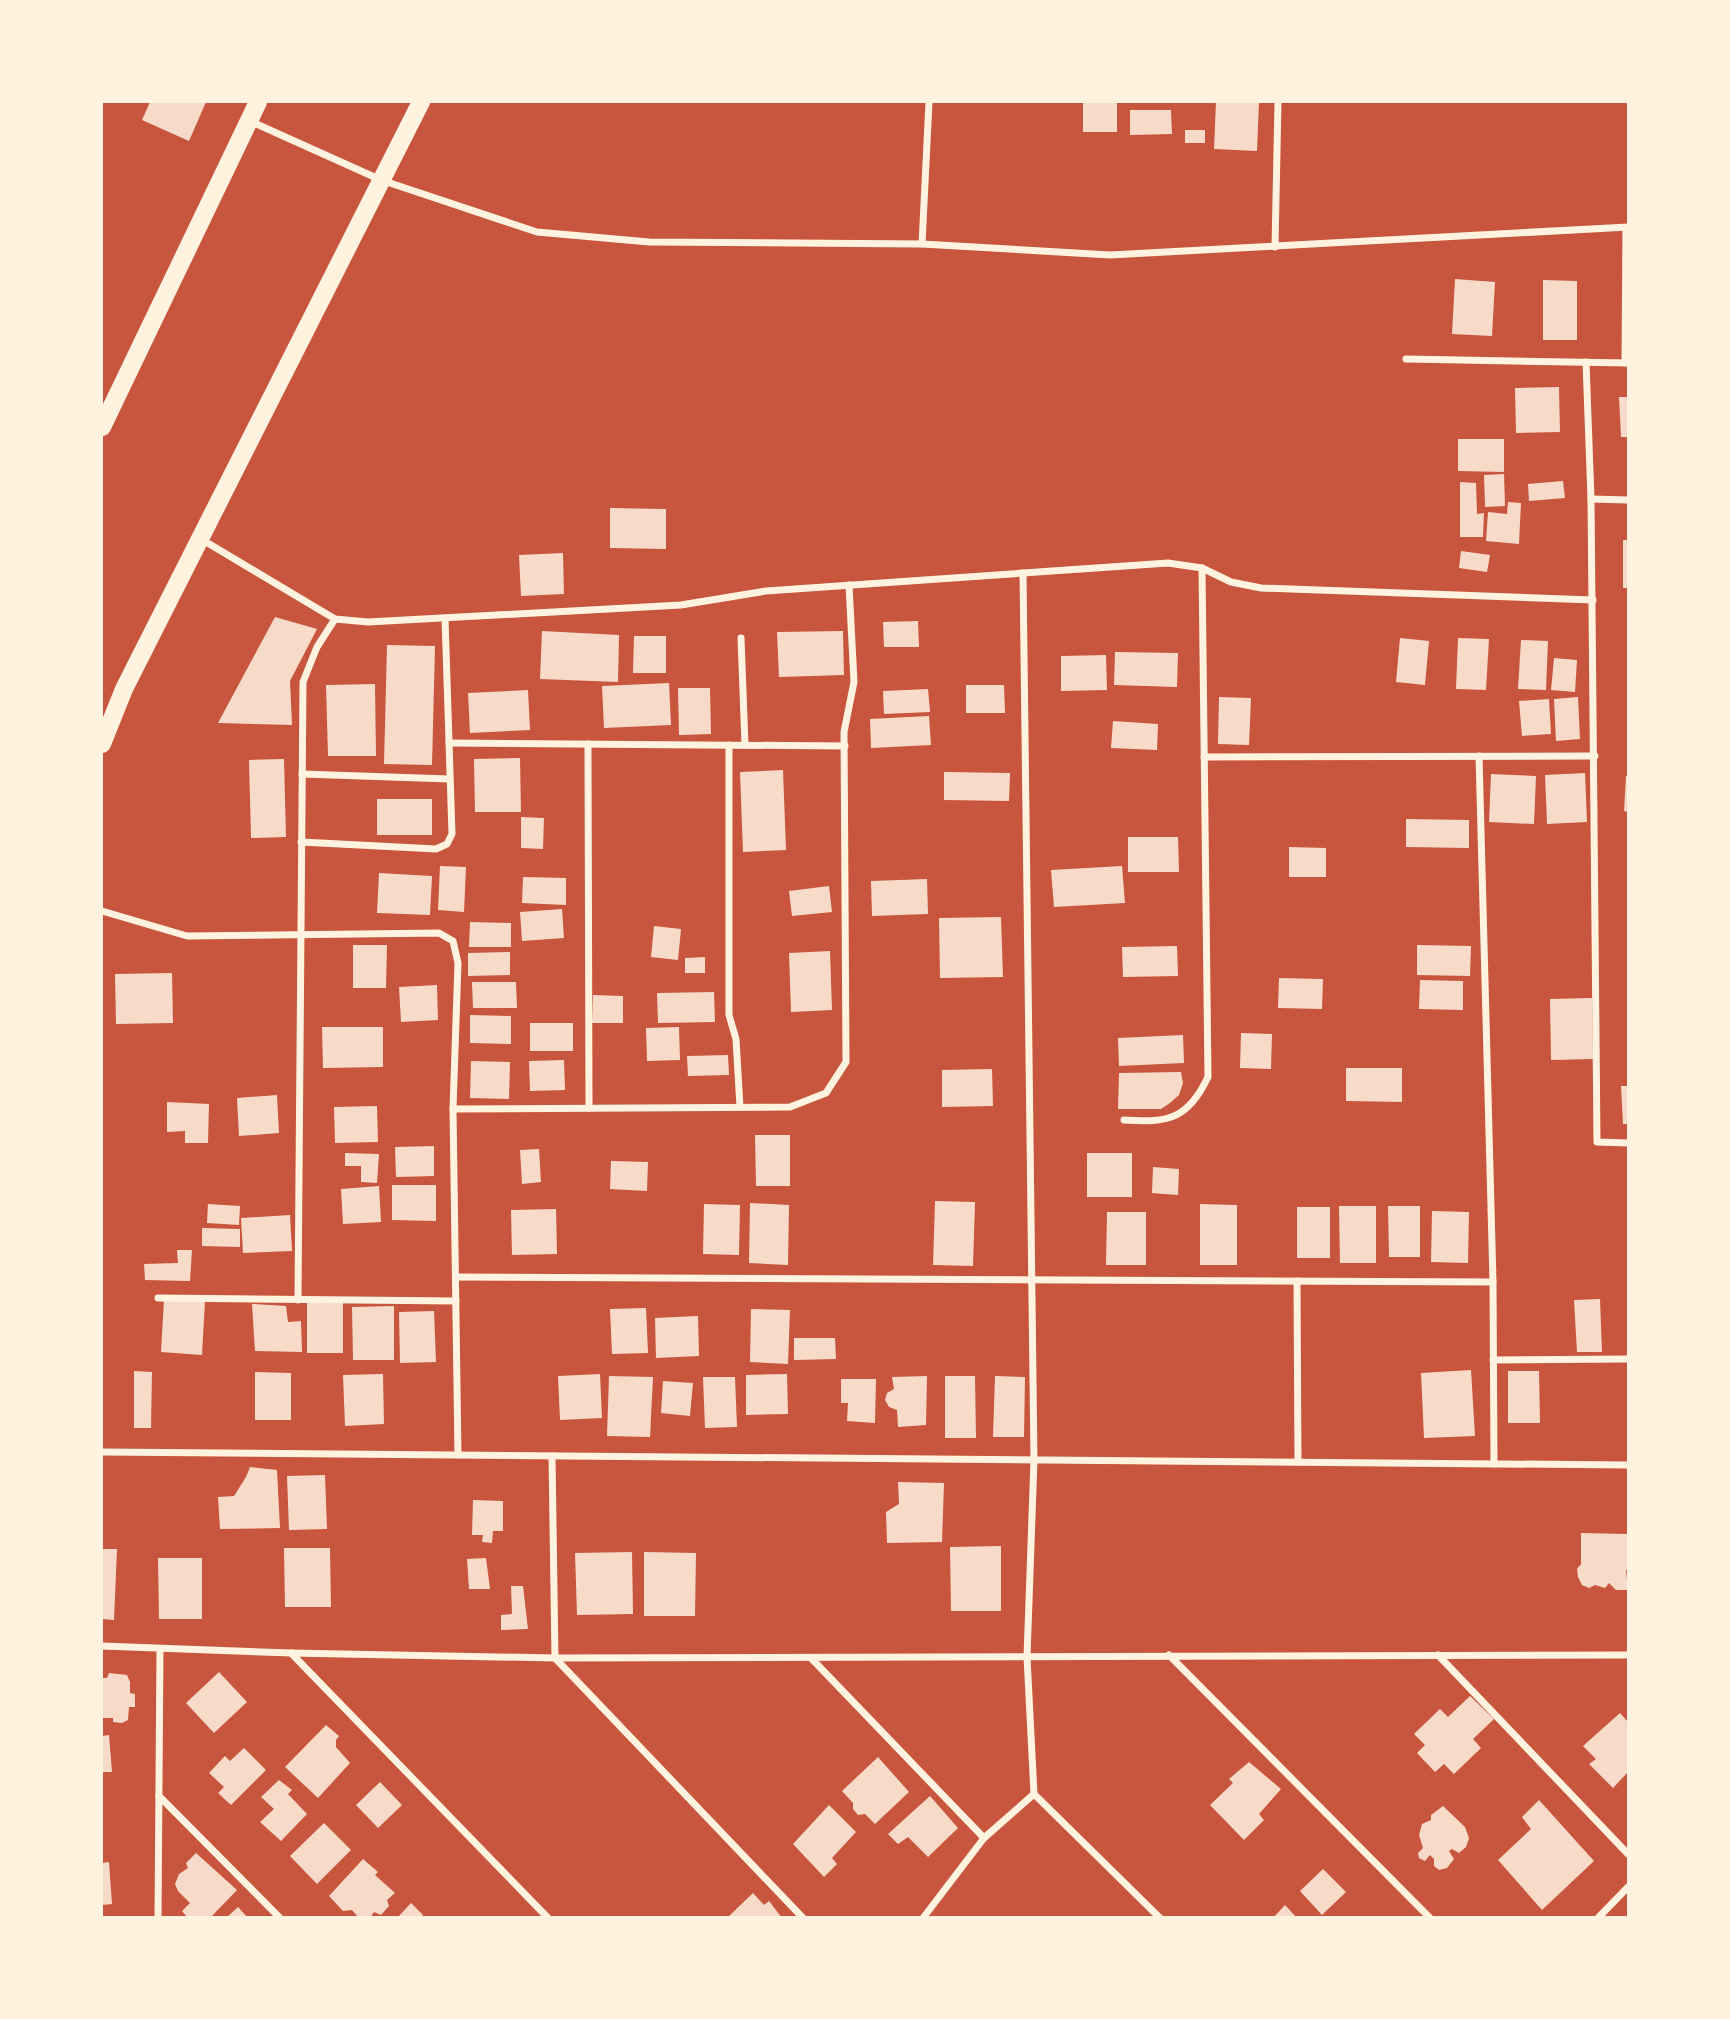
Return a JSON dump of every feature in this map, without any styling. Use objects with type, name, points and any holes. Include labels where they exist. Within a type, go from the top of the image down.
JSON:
[{"type":"main road","points":[[102,427],[258,102]]},
{"type":"main road","points":[[102,744],[124,689],[421,102]]},
{"type":"street","points":[[922,244],[929,102]]},
{"type":"street","points":[[1275,247],[1278,102]]},
{"type":"street","points":[[249,121],[381,180],[537,232],[649,242],[922,244],[1110,255],[1628,228],[1627,363],[1406,359]]},
{"type":"street","points":[[1586,362],[1593,600],[1597,1142],[1629,1143]]},
{"type":"street","points":[[1591,499],[1629,500]]},
{"type":"street","points":[[200,538],[335,619],[368,622],[681,605],[766,590],[1168,563],[1202,568],[1231,582],[1261,588],[1593,600]]},
{"type":"street","points":[[1124,1120],[1156,1122],[1179,1115],[1199,1097],[1209,1077],[1202,568]]},
{"type":"street","points":[[1023,573],[1034,1460],[1027,1657],[1034,1794],[1160,1917]]},
{"type":"street","points":[[453,1109],[790,1107],[826,1093],[846,1062],[844,732],[854,682],[849,585]]},
{"type":"street","points":[[301,842],[436,849],[447,844],[453,834],[445,618]]},
{"type":"street","points":[[298,1300],[303,682],[317,647],[335,619]]},
{"type":"street","points":[[741,638],[745,745]]},
{"type":"street","points":[[449,743],[845,746]]},
{"type":"street","points":[[588,744],[589,1108]]},
{"type":"street","points":[[729,745],[729,1015],[736,1039],[740,1107]]},
{"type":"street","points":[[1205,757],[1595,756]]},
{"type":"street","points":[[1479,757],[1493,1282],[1493,1464]]},
{"type":"street","points":[[302,774],[449,779]]},
{"type":"street","points":[[102,911],[187,936],[439,933],[453,940],[458,963],[453,1109],[458,1455]]},
{"type":"street","points":[[456,1277],[1493,1282]]},
{"type":"street","points":[[1297,1282],[1298,1462]]},
{"type":"street","points":[[158,1298],[456,1301]]},
{"type":"street","points":[[1493,1360],[1629,1359]]},
{"type":"street","points":[[102,1452],[1629,1465]]},
{"type":"street","points":[[552,1456],[555,1658],[803,1917]]},
{"type":"street","points":[[102,1646],[555,1658],[1629,1655]]},
{"type":"street","points":[[158,1917],[160,1649]]},
{"type":"street","points":[[291,1653],[548,1917]]},
{"type":"street","points":[[1169,1655],[1430,1917]]},
{"type":"street","points":[[1438,1655],[1629,1854]]},
{"type":"street","points":[[811,1658],[984,1838]]},
{"type":"street","points":[[923,1917],[984,1838],[1034,1794]]},
{"type":"street","points":[[159,1796],[281,1917]]},
{"type":"street","points":[[1598,1917],[1629,1887]]},
{"type":"building","points":[[150,102],[206,102],[189,141],[142,120]]},
{"type":"building","points":[[1083,102],[1117,102],[1117,132],[1083,132]]},
{"type":"building","points":[[1216,102],[1259,102],[1257,151],[1214,149]]},
{"type":"building","points":[[1130,110],[1171,110],[1172,134],[1130,135]]},
{"type":"building","points":[[1185,130],[1205,130],[1205,143],[1185,143]]},
{"type":"building","points":[[1455,279],[1495,282],[1492,336],[1452,334]]},
{"type":"building","points":[[1543,280],[1577,281],[1577,340],[1543,340]]},
{"type":"building","points":[[1559,387],[1560,432],[1516,433],[1515,388]]},
{"type":"building","points":[[1619,397],[1628,397],[1628,437],[1621,437]]},
{"type":"building","points":[[1458,439],[1504,439],[1504,472],[1458,471]]},
{"type":"building","points":[[1504,474],[1505,506],[1485,507],[1484,475]]},
{"type":"building","points":[[1563,481],[1565,498],[1529,501],[1528,484]]},
{"type":"building","points":[[1460,482],[1476,483],[1477,514],[1484,513],[1483,537],[1460,537]]},
{"type":"building","points":[[1508,502],[1521,503],[1519,544],[1486,541],[1488,512],[1507,514]]},
{"type":"building","points":[[610,508],[666,509],[666,549],[610,548]]},
{"type":"building","points":[[1623,540],[1628,540],[1628,588],[1623,588]]},
{"type":"building","points":[[1461,551],[1490,555],[1487,572],[1459,568]]},
{"type":"building","points":[[563,553],[564,594],[521,596],[519,555]]},
{"type":"building","points":[[275,617],[317,629],[290,681],[292,725],[218,723]]},
{"type":"building","points":[[918,621],[919,647],[884,647],[883,622]]},
{"type":"building","points":[[542,631],[619,635],[618,682],[540,679]]},
{"type":"building","points":[[843,631],[844,675],[779,677],[777,632]]},
{"type":"building","points":[[634,636],[666,636],[666,673],[633,673]]},
{"type":"building","points":[[1400,638],[1429,641],[1425,685],[1396,682]]},
{"type":"building","points":[[1458,638],[1489,639],[1486,690],[1456,689]]},
{"type":"building","points":[[1521,640],[1548,641],[1546,690],[1518,689]]},
{"type":"building","points":[[387,645],[435,646],[432,765],[384,764]]},
{"type":"building","points":[[1115,652],[1178,653],[1177,687],[1114,685]]},
{"type":"building","points":[[1106,655],[1107,690],[1061,691],[1061,656]]},
{"type":"building","points":[[1554,658],[1577,660],[1575,692],[1551,690]]},
{"type":"building","points":[[669,683],[671,725],[604,728],[602,686]]},
{"type":"building","points":[[375,684],[376,756],[328,756],[326,685]]},
{"type":"building","points":[[966,685],[1004,685],[1005,713],[966,713]]},
{"type":"building","points":[[678,688],[710,688],[711,734],[679,735]]},
{"type":"building","points":[[928,689],[930,712],[884,714],[883,691]]},
{"type":"building","points":[[528,690],[530,730],[470,733],[468,693]]},
{"type":"building","points":[[1219,697],[1251,698],[1249,745],[1218,744]]},
{"type":"building","points":[[1578,697],[1580,739],[1556,741],[1554,699]]},
{"type":"building","points":[[1549,699],[1551,734],[1522,736],[1519,701]]},
{"type":"building","points":[[929,716],[931,745],[871,748],[870,719]]},
{"type":"building","points":[[1113,721],[1158,724],[1157,750],[1111,748]]},
{"type":"building","points":[[520,758],[521,812],[475,812],[474,759]]},
{"type":"building","points":[[284,759],[286,837],[251,838],[249,760]]},
{"type":"building","points":[[783,770],[786,850],[743,852],[740,772]]},
{"type":"building","points":[[944,772],[1010,773],[1009,801],[944,800]]},
{"type":"building","points":[[1585,773],[1587,822],[1547,824],[1545,775]]},
{"type":"building","points":[[1491,774],[1536,776],[1534,824],[1489,822]]},
{"type":"building","points":[[1628,776],[1628,812],[1624,811]]},
{"type":"building","points":[[377,799],[432,799],[432,835],[377,835]]},
{"type":"building","points":[[521,817],[544,818],[543,849],[521,848]]},
{"type":"building","points":[[1406,819],[1469,820],[1469,848],[1406,847]]},
{"type":"building","points":[[1128,837],[1178,837],[1179,872],[1128,872]]},
{"type":"building","points":[[1289,847],[1326,848],[1326,877],[1289,877]]},
{"type":"building","points":[[440,866],[466,867],[464,912],[438,910]]},
{"type":"building","points":[[1122,866],[1125,903],[1054,907],[1051,870]]},
{"type":"building","points":[[379,873],[432,876],[430,915],[377,913]]},
{"type":"building","points":[[523,877],[566,878],[566,905],[522,903]]},
{"type":"building","points":[[927,879],[928,914],[872,916],[871,881]]},
{"type":"building","points":[[829,886],[832,912],[792,916],[789,891]]},
{"type":"building","points":[[562,909],[564,938],[522,941],[520,912]]},
{"type":"building","points":[[1001,917],[1003,977],[940,978],[939,918]]},
{"type":"building","points":[[470,922],[511,923],[511,947],[469,947]]},
{"type":"building","points":[[654,926],[681,929],[678,960],[651,957]]},
{"type":"building","points":[[353,945],[387,945],[386,988],[353,988]]},
{"type":"building","points":[[1417,945],[1471,946],[1470,976],[1417,975]]},
{"type":"building","points":[[1177,946],[1178,976],[1123,977],[1122,947]]},
{"type":"building","points":[[830,951],[832,1010],[791,1012],[789,953]]},
{"type":"building","points":[[510,952],[510,975],[468,976],[468,953]]},
{"type":"building","points":[[705,957],[705,973],[685,973],[685,958]]},
{"type":"building","points":[[172,973],[173,1023],[116,1024],[115,974]]},
{"type":"building","points":[[1279,978],[1323,979],[1322,1009],[1278,1008]]},
{"type":"building","points":[[1420,980],[1463,981],[1463,1010],[1419,1009]]},
{"type":"building","points":[[472,982],[516,982],[517,1008],[473,1008]]},
{"type":"building","points":[[437,985],[438,1020],[401,1022],[399,987]]},
{"type":"building","points":[[714,992],[715,1022],[658,1023],[657,993]]},
{"type":"building","points":[[593,995],[623,996],[623,1023],[592,1023]]},
{"type":"building","points":[[1592,998],[1593,1059],[1551,1060],[1550,999]]},
{"type":"building","points":[[470,1015],[511,1016],[511,1044],[470,1043]]},
{"type":"building","points":[[530,1023],[573,1023],[573,1051],[530,1051]]},
{"type":"building","points":[[322,1027],[383,1027],[383,1067],[323,1068]]},
{"type":"building","points":[[679,1027],[680,1060],[647,1061],[646,1028]]},
{"type":"building","points":[[1241,1033],[1272,1034],[1271,1069],[1240,1068]]},
{"type":"building","points":[[1183,1035],[1184,1063],[1119,1066],[1118,1038]]},
{"type":"building","points":[[728,1055],[729,1075],[688,1076],[687,1056]]},
{"type":"building","points":[[564,1060],[565,1090],[530,1091],[529,1061]]},
{"type":"building","points":[[471,1061],[510,1062],[509,1099],[470,1098]]},
{"type":"building","points":[[1346,1068],[1402,1068],[1402,1102],[1346,1101]]},
{"type":"building","points":[[992,1069],[993,1106],[942,1107],[942,1070]]},
{"type":"building","points":[[1181,1072],[1183,1083],[1179,1095],[1161,1109],[1118,1109],[1119,1073]]},
{"type":"building","points":[[1621,1086],[1628,1086],[1628,1124],[1623,1124]]},
{"type":"building","points":[[277,1095],[279,1133],[239,1136],[237,1098]]},
{"type":"building","points":[[167,1102],[209,1104],[208,1143],[185,1143],[185,1131],[167,1132]]},
{"type":"building","points":[[377,1106],[378,1142],[335,1143],[334,1107]]},
{"type":"building","points":[[755,1135],[790,1135],[790,1186],[756,1186]]},
{"type":"building","points":[[434,1146],[434,1176],[396,1177],[395,1147]]},
{"type":"building","points":[[539,1149],[541,1182],[522,1184],[520,1150]]},
{"type":"building","points":[[345,1153],[379,1154],[377,1183],[361,1182],[361,1166],[345,1166]]},
{"type":"building","points":[[1087,1153],[1132,1153],[1132,1197],[1087,1197]]},
{"type":"building","points":[[611,1161],[648,1162],[647,1191],[610,1189]]},
{"type":"building","points":[[1153,1167],[1179,1169],[1178,1195],[1152,1193]]},
{"type":"building","points":[[392,1185],[436,1185],[436,1221],[392,1220]]},
{"type":"building","points":[[379,1186],[381,1222],[343,1224],[341,1189]]},
{"type":"building","points":[[935,1201],[975,1202],[973,1266],[933,1265]]},
{"type":"building","points":[[750,1203],[789,1205],[788,1265],[749,1263]]},
{"type":"building","points":[[208,1204],[240,1206],[239,1225],[207,1223]]},
{"type":"building","points":[[704,1204],[740,1205],[739,1255],[703,1254]]},
{"type":"building","points":[[1200,1204],[1237,1205],[1237,1265],[1200,1265]]},
{"type":"building","points":[[1339,1206],[1376,1206],[1376,1263],[1340,1263]]},
{"type":"building","points":[[1388,1206],[1420,1206],[1420,1257],[1389,1257]]},
{"type":"building","points":[[1297,1207],[1330,1207],[1330,1258],[1297,1258]]},
{"type":"building","points":[[556,1209],[557,1254],[512,1255],[511,1210]]},
{"type":"building","points":[[1432,1211],[1469,1212],[1468,1263],[1431,1262]]},
{"type":"building","points":[[1107,1212],[1146,1212],[1146,1265],[1106,1265]]},
{"type":"building","points":[[290,1215],[292,1251],[243,1253],[241,1218]]},
{"type":"building","points":[[202,1228],[240,1229],[240,1247],[202,1246]]},
{"type":"building","points":[[177,1250],[192,1250],[190,1281],[145,1280],[144,1264],[178,1263]]},
{"type":"building","points":[[164,1299],[205,1301],[202,1355],[161,1352]]},
{"type":"building","points":[[1600,1299],[1602,1352],[1577,1352],[1574,1300]]},
{"type":"building","points":[[307,1302],[343,1302],[343,1353],[307,1353]]},
{"type":"building","points":[[252,1304],[286,1306],[288,1322],[301,1321],[302,1352],[255,1351]]},
{"type":"building","points":[[394,1306],[394,1360],[353,1360],[352,1307]]},
{"type":"building","points":[[646,1308],[648,1353],[612,1354],[610,1309]]},
{"type":"building","points":[[751,1309],[790,1310],[788,1364],[750,1362]]},
{"type":"building","points":[[434,1311],[436,1362],[400,1363],[399,1312]]},
{"type":"building","points":[[698,1316],[699,1356],[656,1358],[655,1318]]},
{"type":"building","points":[[794,1338],[835,1338],[836,1359],[794,1360]]},
{"type":"building","points":[[1471,1370],[1475,1436],[1424,1438],[1421,1373]]},
{"type":"building","points":[[134,1371],[152,1372],[151,1428],[134,1428]]},
{"type":"building","points":[[1508,1371],[1539,1371],[1540,1423],[1508,1423]]},
{"type":"building","points":[[255,1372],[291,1373],[291,1420],[255,1420]]},
{"type":"building","points":[[383,1374],[384,1424],[345,1426],[343,1375]]},
{"type":"building","points":[[600,1374],[602,1418],[560,1420],[558,1376]]},
{"type":"building","points":[[787,1374],[788,1414],[746,1415],[746,1375]]},
{"type":"building","points":[[609,1376],[653,1377],[650,1437],[607,1436]]},
{"type":"building","points":[[927,1376],[926,1425],[898,1427],[897,1410],[889,1407],[885,1400],[887,1393],[894,1389],[892,1377]]},
{"type":"building","points":[[945,1376],[975,1376],[976,1438],[945,1438]]},
{"type":"building","points":[[995,1376],[1025,1377],[1024,1437],[993,1437]]},
{"type":"building","points":[[703,1377],[735,1377],[737,1427],[705,1428]]},
{"type":"building","points":[[841,1379],[876,1379],[875,1423],[847,1421],[848,1403],[841,1403]]},
{"type":"building","points":[[663,1381],[693,1383],[690,1416],[661,1413]]},
{"type":"building","points":[[250,1467],[277,1470],[280,1528],[220,1529],[218,1497],[234,1496]]},
{"type":"building","points":[[325,1475],[327,1529],[289,1530],[287,1476]]},
{"type":"building","points":[[898,1482],[944,1483],[942,1542],[887,1543],[886,1512],[899,1504]]},
{"type":"building","points":[[473,1500],[503,1501],[503,1531],[493,1531],[492,1543],[482,1542],[483,1535],[472,1535]]},
{"type":"building","points":[[1581,1533],[1628,1534],[1628,1590],[1616,1590],[1609,1583],[1605,1588],[1582,1585],[1577,1569],[1581,1564]]},
{"type":"building","points":[[1001,1546],[1001,1611],[951,1611],[950,1547]]},
{"type":"building","points":[[284,1548],[330,1548],[331,1607],[285,1607]]},
{"type":"building","points":[[102,1549],[117,1549],[114,1620],[102,1619]]},
{"type":"building","points":[[632,1552],[633,1614],[577,1615],[575,1553]]},
{"type":"building","points":[[644,1552],[696,1553],[695,1616],[644,1616]]},
{"type":"building","points":[[158,1558],[202,1558],[202,1619],[159,1619]]},
{"type":"building","points":[[486,1558],[490,1589],[469,1589],[467,1559]]},
{"type":"building","points":[[511,1586],[523,1586],[528,1629],[501,1630],[501,1615],[512,1614]]},
{"type":"building","points":[[219,1672],[247,1702],[214,1733],[186,1703]]},
{"type":"building","points":[[109,1673],[127,1675],[130,1693],[135,1694],[135,1707],[129,1707],[128,1720],[122,1723],[113,1722],[113,1718],[102,1718],[102,1678],[107,1678]]},
{"type":"building","points":[[1470,1696],[1494,1719],[1473,1739],[1481,1748],[1454,1774],[1444,1764],[1435,1772],[1417,1753],[1425,1745],[1414,1734],[1440,1709],[1448,1717]]},
{"type":"building","points":[[1620,1713],[1628,1722],[1628,1772],[1613,1788],[1589,1764],[1596,1759],[1583,1746]]},
{"type":"building","points":[[326,1725],[339,1736],[336,1747],[350,1763],[318,1798],[285,1767]]},
{"type":"building","points":[[109,1735],[112,1772],[102,1772],[102,1736]]},
{"type":"building","points":[[244,1748],[266,1770],[231,1805],[218,1793],[224,1787],[209,1773],[225,1756],[230,1761]]},
{"type":"building","points":[[878,1757],[909,1792],[875,1824],[865,1814],[858,1815],[853,1809],[853,1803],[842,1791]]},
{"type":"building","points":[[1249,1762],[1281,1789],[1259,1814],[1264,1820],[1244,1840],[1210,1805],[1233,1783],[1229,1779]]},
{"type":"building","points":[[279,1780],[292,1790],[288,1794],[307,1814],[281,1841],[260,1822],[274,1809],[261,1797]]},
{"type":"building","points":[[380,1782],[402,1805],[378,1828],[356,1805]]},
{"type":"building","points":[[930,1796],[958,1828],[928,1857],[908,1837],[898,1844],[888,1834]]},
{"type":"building","points":[[1539,1800],[1594,1861],[1542,1910],[1498,1860],[1531,1829],[1522,1817]]},
{"type":"building","points":[[829,1805],[856,1832],[832,1858],[837,1864],[824,1877],[793,1844]]},
{"type":"building","points":[[1443,1806],[1465,1827],[1469,1838],[1466,1847],[1459,1853],[1452,1849],[1449,1851],[1454,1859],[1447,1868],[1439,1870],[1434,1866],[1434,1859],[1430,1855],[1425,1861],[1419,1858],[1418,1853],[1423,1848],[1419,1835],[1422,1824],[1431,1820],[1431,1815]]},
{"type":"building","points":[[324,1823],[351,1850],[317,1884],[290,1856]]},
{"type":"building","points":[[196,1853],[237,1890],[210,1918],[188,1918],[182,1911],[190,1903],[175,1884],[179,1874],[188,1868],[186,1863]]},
{"type":"building","points":[[363,1859],[378,1872],[375,1875],[395,1893],[387,1900],[389,1906],[381,1915],[374,1912],[370,1918],[359,1918],[352,1910],[343,1911],[329,1896]]},
{"type":"building","points":[[109,1862],[112,1904],[102,1905],[102,1863]]},
{"type":"building","points":[[1323,1869],[1346,1892],[1322,1915],[1300,1891]]},
{"type":"building","points":[[753,1893],[764,1905],[769,1901],[782,1918],[727,1918]]},
{"type":"building","points":[[411,1903],[423,1915],[420,1918],[397,1918]]},
{"type":"building","points":[[1285,1905],[1297,1918],[1273,1918]]},
{"type":"building","points":[[238,1907],[248,1918],[226,1918]]}]
